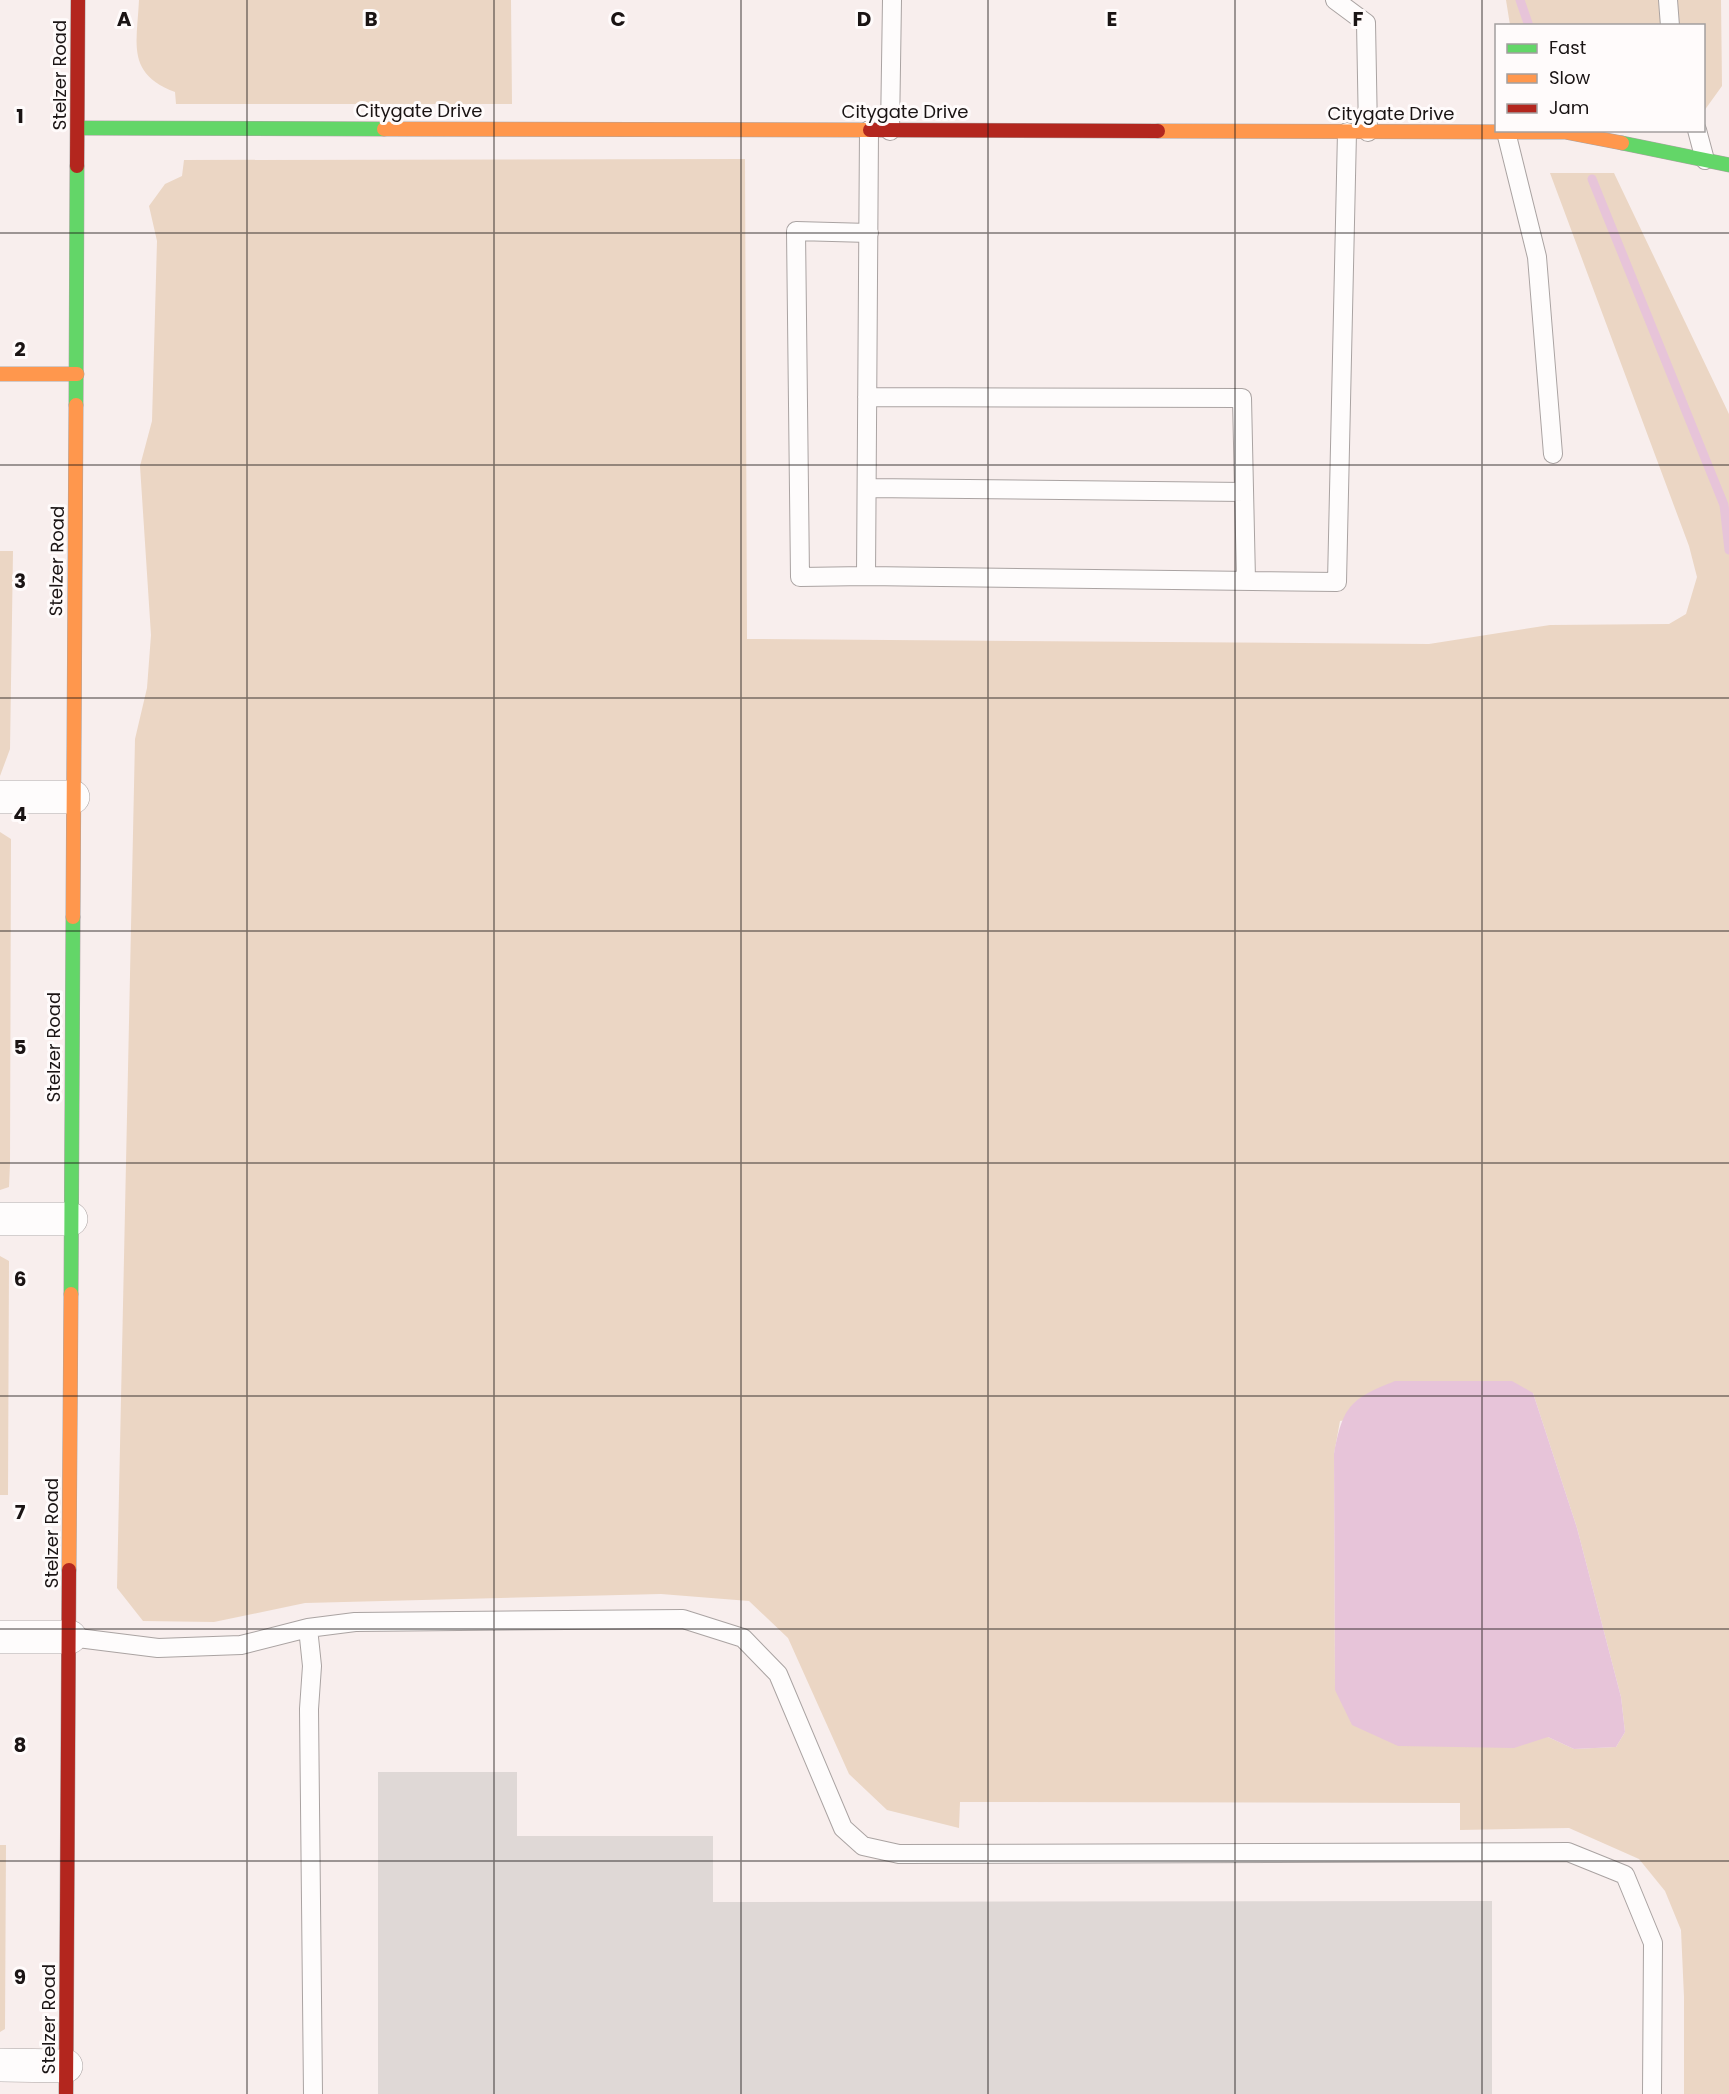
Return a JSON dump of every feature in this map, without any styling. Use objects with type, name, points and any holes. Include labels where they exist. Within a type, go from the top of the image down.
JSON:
[{"type":"main road","name":"Stelzer Road","points":[[66,2080],[78,0]]},
{"type":"main road","name":"Citygate Drive","points":[[78,128],[1565,132],[1729,165]]},
{"type":"main road","points":[[0,374],[77,374]]},
{"type":"street","points":[[0,797],[73,797]]},
{"type":"street","points":[[0,1219],[71,1220]]},
{"type":"street","points":[[0,1637],[70,1637]]},
{"type":"street","points":[[0,2066],[66,2080]]},
{"type":"lane","points":[[890,130],[892,0]]},
{"type":"lane","points":[[1335,0],[1366,23],[1368,132]]},
{"type":"lane","points":[[1668,0],[1670,24]]},
{"type":"lane","points":[[866,576],[869,130]]},
{"type":"lane","points":[[868,233],[796,231],[800,577],[1337,582],[1347,132]]},
{"type":"lane","points":[[1506,132],[1538,257],[1553,454]]},
{"type":"lane","points":[[1698,132],[1705,160]]},
{"type":"lane","points":[[867,397],[1242,398],[1246,580]]},
{"type":"lane","points":[[867,488],[1244,492]]},
{"type":"lane","points":[[70,1637],[158,1648],[241,1645],[308,1628],[355,1622],[682,1619],[743,1638],[778,1674],[843,1828],[863,1846],[899,1854],[1568,1852],[1625,1875],[1653,1943],[1652,2094]]},
{"type":"lane","points":[[308,1628],[312,1675],[309,1709],[313,2094]]},
{"type":"shaded area","points":[[139,0],[511,0],[512,104],[176,104],[175,92],[148,76],[138,55]]},
{"type":"shaded area","points":[[1506,0],[1721,0],[1722,86],[1705,110],[1705,24],[1510,24]]},
{"type":"shaded area","points":[[745,159],[747,639],[1429,644],[1550,625],[1669,624],[1686,614],[1697,577],[1689,546],[1550,173],[1614,173],[1729,414],[1729,2094],[1684,2094],[1681,1930],[1665,1891],[1639,1859],[1569,1828],[1460,1830],[1460,1803],[960,1802],[959,1828],[887,1810],[849,1774],[788,1638],[749,1601],[661,1594],[305,1603],[214,1622],[143,1621],[117,1588],[135,739],[147,688],[151,635],[140,466],[152,421],[157,241],[149,206],[165,184],[182,176],[184,160]],"holes":[[[1533,1393],[1577,1528],[1621,1697],[1625,1732],[1616,1747],[1574,1749],[1548,1737],[1335,1690],[1334,1454],[1340,1421]]]},
{"type":"shaded area","points":[[0,551],[13,551],[10,749],[0,776]]},
{"type":"shaded area","points":[[0,832],[11,839],[10,1164],[9,1187],[0,1190]]},
{"type":"shaded area","points":[[0,1256],[9,1261],[8,1495],[0,1495]]},
{"type":"shaded area","points":[[1395,1381],[1512,1381],[1533,1393],[1577,1528],[1621,1697],[1625,1732],[1616,1747],[1574,1749],[1548,1737],[1514,1748],[1398,1746],[1352,1725],[1335,1690],[1334,1454],[1341,1425],[1351,1406],[1368,1393]]},
{"type":"shaded area","points":[[0,1845],[6,1845],[5,2029],[0,2032]]},
{"type":"building","points":[[378,1772],[517,1772],[517,1836],[713,1836],[713,1902],[1492,1901],[1492,2094],[378,2094]]},
{"type":"waterway","points":[[1520,0],[1528,24]]},
{"type":"waterway","points":[[1592,179],[1724,505],[1729,550]]},
{"type":"traffic: fast","points":[[78,128],[384,129]]},
{"type":"traffic: fast","points":[[1622,143],[1729,165]]},
{"type":"traffic: fast","points":[[76,405],[77,166]]},
{"type":"traffic: fast","points":[[71,1294],[73,917]]},
{"type":"traffic: slow","points":[[384,129],[870,130]]},
{"type":"traffic: slow","points":[[1158,131],[1495,132]]},
{"type":"traffic: slow","points":[[1565,132],[1622,143]]},
{"type":"traffic: slow","points":[[0,374],[77,374]]},
{"type":"traffic: slow","points":[[73,917],[76,405]]},
{"type":"traffic: slow","points":[[69,1570],[71,1294]]},
{"type":"traffic: jam","points":[[77,166],[78,0]]},
{"type":"traffic: jam","points":[[870,130],[1158,131]]},
{"type":"traffic: jam","points":[[66,2094],[69,1570]]}]
